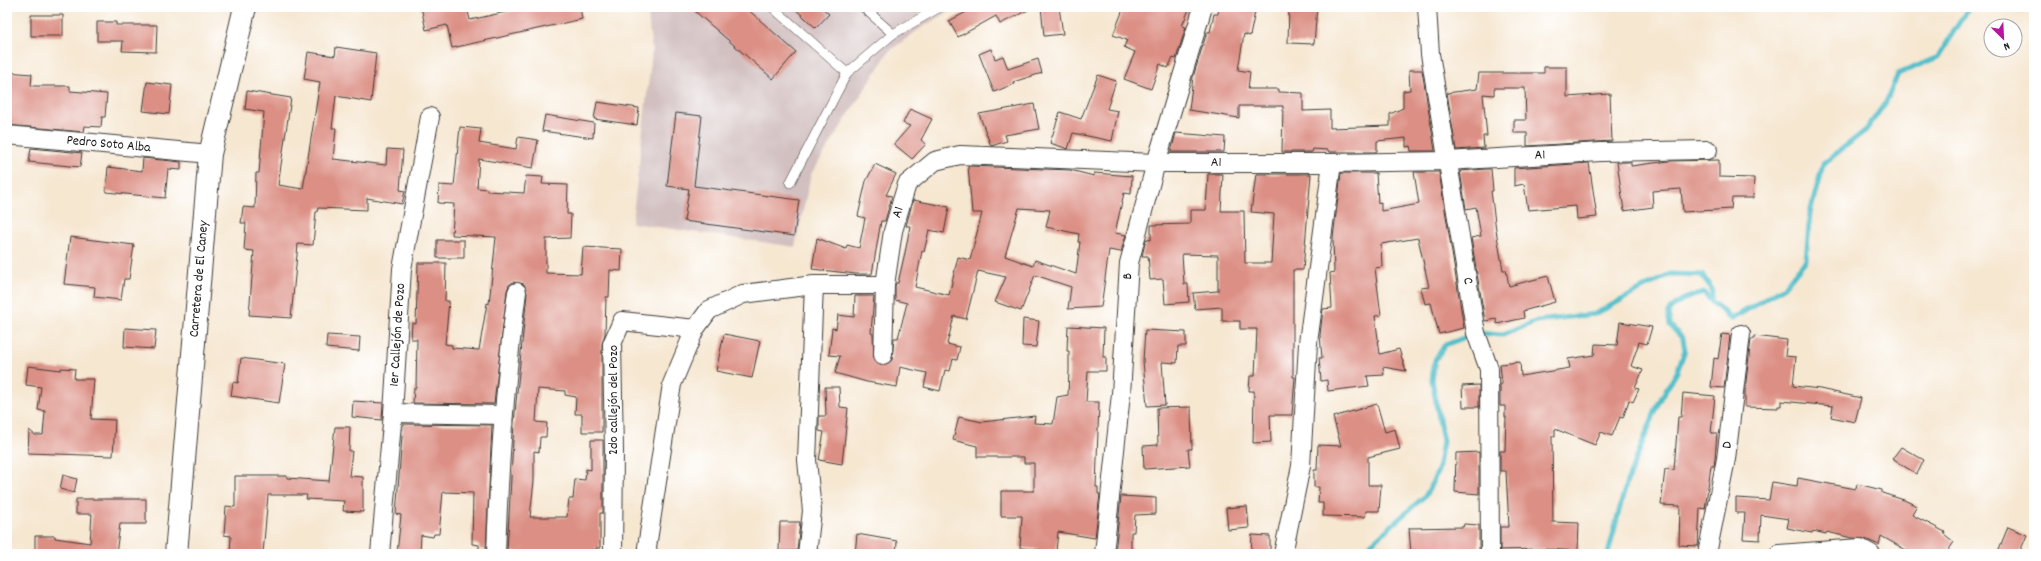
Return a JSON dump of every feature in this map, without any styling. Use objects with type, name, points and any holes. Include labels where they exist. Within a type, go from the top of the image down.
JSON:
[{"type":"main road","name":"Carretera de El Caney","points":[[176,554],[210,154],[245,7]]},
{"type":"street","name":"B","points":[[1104,554],[1121,394],[1129,263],[1156,163],[1204,7]]},
{"type":"street","name":"C","points":[[1427,7],[1430,54],[1476,333],[1490,369],[1490,554]]},
{"type":"street","name":"1er Callejón de Pozo","points":[[380,554],[394,413],[402,269],[430,117]]},
{"type":"street","name":"Pedro Soto Alba","points":[[7,135],[210,154]]},
{"type":"street","name":"A1","points":[[883,355],[885,285],[893,231],[907,184],[935,161],[960,155],[1156,163],[1447,161],[1601,152],[1708,150]]},
{"type":"street","points":[[1283,554],[1301,466],[1308,343],[1332,162]]},
{"type":"street","points":[[648,554],[647,547],[672,384],[695,329],[710,310],[744,294],[814,285],[885,285]]},
{"type":"street","points":[[807,554],[812,511],[808,460],[814,285]]},
{"type":"street","points":[[496,554],[498,470],[509,351],[517,292]]},
{"type":"street","name":"2do callejón del Pozo","points":[[613,554],[614,451],[612,344],[622,321],[695,329]]},
{"type":"street","name":"D","points":[[1707,554],[1726,458],[1741,334]]},
{"type":"street","points":[[394,413],[503,415]]},
{"type":"street","points":[[1779,554],[1860,548],[1871,554]]},
{"type":"lane","points":[[772,7],[846,73]]},
{"type":"lane","points":[[863,7],[893,34]]},
{"type":"lane","points":[[790,183],[846,73],[893,34],[940,7]]},
{"type":"shaded area","points":[[647,7],[958,7],[925,25],[889,51],[811,174],[795,247],[632,223],[652,51]]},
{"type":"building","points":[[421,7],[467,7],[470,20],[528,7],[580,7],[582,19],[452,48],[447,25],[426,30]]},
{"type":"building","points":[[690,7],[745,7],[796,52],[773,79]]},
{"type":"building","points":[[793,7],[821,7],[829,14],[816,28]]},
{"type":"building","points":[[976,7],[1034,7],[1000,24],[996,16],[958,37],[949,21]]},
{"type":"building","points":[[1041,7],[1059,7],[1063,34],[1044,36]]},
{"type":"building","points":[[1124,7],[1190,7],[1182,26],[1186,27],[1176,59],[1173,58],[1168,68],[1160,64],[1151,89],[1124,79],[1135,52],[1124,47],[1127,40],[1113,35]]},
{"type":"building","points":[[1219,7],[1256,7],[1250,36],[1244,34],[1238,70],[1250,72],[1248,89],[1279,89],[1279,92],[1303,93],[1303,111],[1330,110],[1330,128],[1390,126],[1390,114],[1403,108],[1403,91],[1410,90],[1409,70],[1422,70],[1435,151],[1411,151],[1410,146],[1406,147],[1406,138],[1377,141],[1377,151],[1375,152],[1329,152],[1328,150],[1313,149],[1312,152],[1282,152],[1283,106],[1239,106],[1239,118],[1189,110],[1193,77],[1207,32],[1210,32],[1214,14],[1218,14]]},
{"type":"building","points":[[1289,7],[1317,7],[1314,44],[1288,43]]},
{"type":"building","points":[[31,15],[63,15],[63,36],[31,36]]},
{"type":"building","points":[[97,22],[116,22],[116,25],[157,25],[156,52],[122,51],[123,41],[97,41]]},
{"type":"building","points":[[336,47],[376,53],[371,102],[336,96],[332,128],[336,128],[333,159],[386,165],[387,149],[403,150],[400,190],[405,191],[402,204],[367,198],[367,210],[318,208],[316,212],[313,245],[298,244],[291,318],[249,315],[254,251],[244,250],[246,223],[241,223],[243,207],[255,208],[256,173],[259,173],[264,112],[245,109],[247,91],[291,98],[278,185],[303,189],[320,82],[304,79],[308,52],[335,56]]},
{"type":"building","points":[[991,49],[995,59],[1003,56],[1008,69],[1038,59],[1042,73],[1013,82],[1014,84],[994,92],[979,54]]},
{"type":"building","points":[[1544,67],[1567,67],[1567,97],[1610,94],[1612,141],[1527,146],[1527,133],[1514,133],[1514,120],[1526,120],[1525,88],[1494,88],[1494,95],[1483,94],[1487,136],[1483,136],[1484,148],[1456,150],[1447,93],[1477,89],[1479,73],[1544,73]]},
{"type":"building","points":[[7,72],[32,74],[31,86],[70,86],[70,91],[107,94],[105,117],[102,117],[101,127],[85,126],[84,132],[7,125]]},
{"type":"building","points":[[1098,75],[1116,81],[1107,109],[1118,111],[1112,141],[1073,133],[1068,149],[1050,143],[1060,112],[1081,119]]},
{"type":"building","points":[[147,82],[172,85],[169,114],[143,111]]},
{"type":"building","points":[[597,102],[639,108],[637,125],[594,119]]},
{"type":"building","points":[[1034,104],[1039,129],[1005,135],[1007,141],[991,146],[979,114]]},
{"type":"building","points":[[910,109],[932,119],[921,140],[926,144],[912,159],[894,144],[910,126],[903,123]]},
{"type":"building","points":[[676,113],[702,116],[694,186],[799,200],[794,236],[684,221],[689,189],[667,186]]},
{"type":"building","points":[[545,115],[594,123],[593,138],[542,131]]},
{"type":"building","points":[[460,127],[481,129],[479,143],[516,149],[518,137],[538,140],[533,168],[479,159],[477,188],[487,189],[487,191],[524,193],[526,176],[543,177],[542,184],[568,185],[567,214],[571,214],[570,238],[546,239],[546,273],[581,274],[583,247],[622,249],[621,271],[610,270],[609,297],[606,297],[605,334],[602,344],[602,432],[582,432],[582,414],[575,414],[576,397],[565,395],[565,391],[538,389],[536,422],[547,423],[546,437],[540,437],[539,452],[534,451],[534,481],[530,517],[567,517],[569,499],[573,499],[575,479],[585,480],[586,469],[591,470],[591,440],[603,440],[603,513],[600,513],[600,548],[596,548],[596,554],[507,552],[514,423],[527,293],[524,284],[513,282],[509,285],[507,291],[494,404],[413,403],[414,388],[416,388],[417,339],[411,339],[412,323],[416,324],[418,263],[446,263],[445,301],[449,301],[445,344],[452,345],[452,348],[479,350],[487,303],[489,304],[496,237],[452,235],[454,204],[438,203],[439,185],[454,186]]},
{"type":"building","points":[[1176,133],[1225,137],[1224,152],[1171,152]]},
{"type":"building","points":[[31,148],[82,153],[80,167],[29,162]]},
{"type":"building","points":[[143,158],[181,162],[181,170],[168,169],[165,198],[106,192],[108,167],[142,171]]},
{"type":"building","points":[[1719,160],[1719,177],[1754,178],[1753,198],[1732,198],[1731,209],[1683,212],[1681,189],[1652,191],[1653,207],[1624,211],[1617,162],[1631,162],[1631,166],[1669,161]]},
{"type":"building","points":[[1589,163],[1597,217],[1577,219],[1576,206],[1528,210],[1524,184],[1514,186],[1514,168]]},
{"type":"building","points":[[875,164],[896,174],[886,195],[892,196],[885,221],[881,221],[872,274],[856,274],[812,269],[817,238],[846,249],[847,245],[859,248],[865,218],[858,216],[866,181]]},
{"type":"building","points":[[968,166],[1070,170],[1094,176],[1094,173],[1132,176],[1131,194],[1124,193],[1115,233],[1126,235],[1121,252],[1109,250],[1101,307],[1068,309],[1071,287],[1035,275],[1021,311],[995,302],[1006,277],[978,271],[966,319],[954,316],[947,344],[960,347],[957,360],[953,359],[950,371],[945,370],[940,391],[924,387],[927,373],[900,367],[897,387],[867,382],[835,373],[840,356],[829,355],[832,328],[836,329],[838,315],[854,317],[855,296],[874,296],[871,333],[873,334],[874,360],[878,364],[883,365],[892,360],[894,338],[898,338],[907,303],[895,300],[895,286],[896,283],[898,283],[906,248],[910,226],[906,226],[913,200],[949,207],[944,233],[929,230],[924,252],[922,251],[915,287],[949,295],[958,257],[970,260],[982,213],[972,213]],"holes":[[[1019,208],[1050,210],[1046,227],[1079,234],[1078,242],[1080,242],[1076,274],[1035,260],[1033,266],[1005,256]]]},
{"type":"building","points":[[1491,169],[1493,191],[1491,191],[1496,230],[1503,270],[1506,270],[1509,286],[1548,276],[1555,302],[1523,311],[1524,318],[1497,324],[1496,319],[1485,321],[1471,238],[1481,236],[1476,207],[1466,209],[1460,171]]},
{"type":"building","points":[[1414,172],[1439,172],[1464,328],[1439,334],[1431,303],[1425,304],[1421,288],[1429,287],[1418,238],[1381,244],[1382,267],[1375,268],[1381,315],[1375,316],[1380,354],[1399,349],[1406,371],[1383,367],[1384,375],[1367,376],[1369,386],[1328,391],[1327,380],[1321,381],[1319,358],[1322,358],[1320,335],[1323,309],[1332,308],[1330,273],[1334,272],[1333,238],[1341,173],[1376,173],[1378,203],[1381,202],[1381,211],[1419,204]]},
{"type":"building","points":[[1208,174],[1223,174],[1221,211],[1244,211],[1245,263],[1271,263],[1274,214],[1251,212],[1256,174],[1311,174],[1303,270],[1293,270],[1293,377],[1295,377],[1292,415],[1270,415],[1271,442],[1253,443],[1254,391],[1249,391],[1250,376],[1255,376],[1257,329],[1240,329],[1240,321],[1222,321],[1222,307],[1195,309],[1193,293],[1218,291],[1218,255],[1182,254],[1184,284],[1188,284],[1189,302],[1165,304],[1163,279],[1150,280],[1148,256],[1142,256],[1146,239],[1151,240],[1151,225],[1190,224],[1190,210],[1206,210]]},
{"type":"building","points":[[70,237],[134,245],[129,279],[124,279],[121,300],[94,297],[95,287],[64,284]]},
{"type":"building","points":[[437,240],[464,240],[464,258],[437,258]]},
{"type":"building","points":[[1023,319],[1039,321],[1036,347],[1022,346]]},
{"type":"building","points":[[1620,322],[1652,327],[1647,344],[1639,342],[1631,366],[1643,370],[1635,388],[1639,389],[1633,402],[1629,400],[1623,418],[1620,417],[1612,436],[1601,432],[1595,445],[1555,429],[1555,436],[1552,436],[1553,522],[1579,523],[1578,551],[1543,549],[1500,550],[1500,527],[1509,527],[1506,471],[1500,471],[1500,451],[1505,451],[1506,417],[1505,406],[1500,406],[1500,384],[1502,384],[1500,364],[1520,362],[1521,376],[1570,368],[1568,359],[1594,355],[1595,344],[1617,345]]},
{"type":"building","points":[[1068,326],[1104,328],[1103,357],[1106,357],[1106,371],[1088,371],[1086,402],[1099,402],[1096,487],[1098,487],[1098,494],[1100,494],[1095,538],[1058,532],[1056,551],[1020,548],[1022,516],[1001,516],[1001,491],[1034,491],[1034,463],[1024,463],[1024,457],[977,457],[977,446],[953,440],[959,417],[982,422],[1035,416],[1034,423],[1053,424],[1057,397],[1068,395]]},
{"type":"building","points":[[125,328],[156,330],[154,349],[124,347]]},
{"type":"building","points":[[1145,330],[1186,332],[1186,346],[1178,346],[1177,363],[1162,362],[1165,405],[1147,406],[1143,361]]},
{"type":"building","points":[[724,334],[760,341],[752,378],[716,371]]},
{"type":"building","points":[[1722,334],[1730,335],[1724,388],[1711,387],[1714,358],[1718,359]]},
{"type":"building","points":[[327,335],[360,337],[359,351],[326,348]]},
{"type":"building","points":[[1754,336],[1787,340],[1785,356],[1796,357],[1793,386],[1820,389],[1861,398],[1855,422],[1831,417],[1833,406],[1781,401],[1781,406],[1778,406],[1778,408],[1745,407],[1745,390],[1751,339],[1754,339]]},
{"type":"building","points":[[241,358],[285,364],[279,403],[231,396],[233,382],[238,383]]},
{"type":"building","points":[[28,366],[61,370],[61,368],[75,369],[74,379],[94,379],[91,419],[115,420],[113,456],[28,453],[29,430],[35,435],[43,435],[45,411],[38,410],[41,387],[26,385]]},
{"type":"building","points":[[1479,385],[1479,407],[1463,407],[1462,386]]},
{"type":"building","points":[[825,387],[839,387],[840,407],[848,408],[842,464],[819,460],[824,432],[819,431],[819,416],[826,416]]},
{"type":"building","points":[[1683,393],[1715,396],[1711,433],[1717,433],[1715,458],[1714,466],[1711,466],[1705,509],[1700,508],[1698,546],[1679,545],[1680,506],[1661,505],[1665,469],[1674,470],[1678,417],[1681,417]]},
{"type":"building","points":[[353,401],[383,403],[382,420],[352,417]]},
{"type":"building","points":[[1377,404],[1385,432],[1395,429],[1400,449],[1368,457],[1368,485],[1381,485],[1379,511],[1366,511],[1365,517],[1323,516],[1323,503],[1318,503],[1319,487],[1314,487],[1314,470],[1317,470],[1318,445],[1341,446],[1333,417]]},
{"type":"building","points":[[1191,407],[1192,449],[1188,449],[1190,466],[1144,469],[1143,446],[1158,445],[1157,408]]},
{"type":"building","points":[[403,424],[492,425],[486,550],[479,549],[479,545],[472,544],[473,493],[443,492],[439,534],[434,534],[433,537],[421,535],[420,554],[397,554],[401,515],[396,514]]},
{"type":"building","points":[[335,427],[350,427],[349,451],[352,451],[349,476],[363,477],[363,512],[343,511],[344,501],[306,499],[307,495],[268,495],[263,554],[230,554],[231,536],[224,535],[226,506],[235,507],[235,476],[287,476],[287,478],[329,481]]},
{"type":"building","points":[[1901,447],[1924,460],[1917,474],[1892,459]]},
{"type":"building","points":[[1479,452],[1479,494],[1455,492],[1456,453]]},
{"type":"building","points":[[63,475],[77,479],[74,493],[60,489]]},
{"type":"building","points":[[1798,478],[1856,489],[1857,484],[1882,490],[1882,493],[1917,506],[1912,515],[1945,532],[1944,534],[1954,542],[1946,554],[1913,554],[1881,536],[1879,545],[1865,539],[1852,538],[1827,532],[1826,534],[1813,531],[1812,533],[1787,528],[1789,519],[1761,515],[1760,540],[1743,539],[1745,513],[1736,513],[1736,498],[1769,500],[1772,482],[1797,486]]},
{"type":"building","points":[[1121,496],[1156,498],[1156,514],[1135,515],[1134,532],[1131,532],[1131,554],[1115,554]]},
{"type":"building","points":[[76,499],[146,499],[146,524],[120,524],[116,554],[35,554],[35,536],[55,536],[55,538],[90,543],[92,514],[76,514]]},
{"type":"building","points":[[1247,506],[1249,528],[1228,530],[1226,508]]},
{"type":"building","points":[[780,522],[800,522],[797,551],[779,551]]},
{"type":"building","points":[[1464,524],[1479,525],[1479,553],[1459,552],[1459,554],[1411,554],[1409,528],[1463,527]]},
{"type":"building","points":[[2008,527],[2027,535],[2019,554],[1997,554]]},
{"type":"building","points":[[857,534],[897,541],[896,554],[855,554]]},
{"type":"building","points":[[1252,535],[1270,536],[1270,554],[1251,554]]},
{"type":"waterway","points":[[1364,554],[1364,550],[1426,495],[1438,471],[1443,441],[1432,380],[1435,360],[1445,345],[1476,333],[1503,335],[1537,321],[1595,314],[1670,274],[1702,275],[1712,289],[1711,301],[1732,319],[1784,287],[1806,260],[1810,213],[1823,164],[1866,130],[1886,102],[1898,74],[1938,57],[1969,7]]},
{"type":"waterway","points":[[1608,554],[1626,484],[1659,402],[1677,372],[1685,350],[1683,339],[1670,325],[1668,312],[1676,304],[1692,296],[1704,293],[1711,301]]}]
